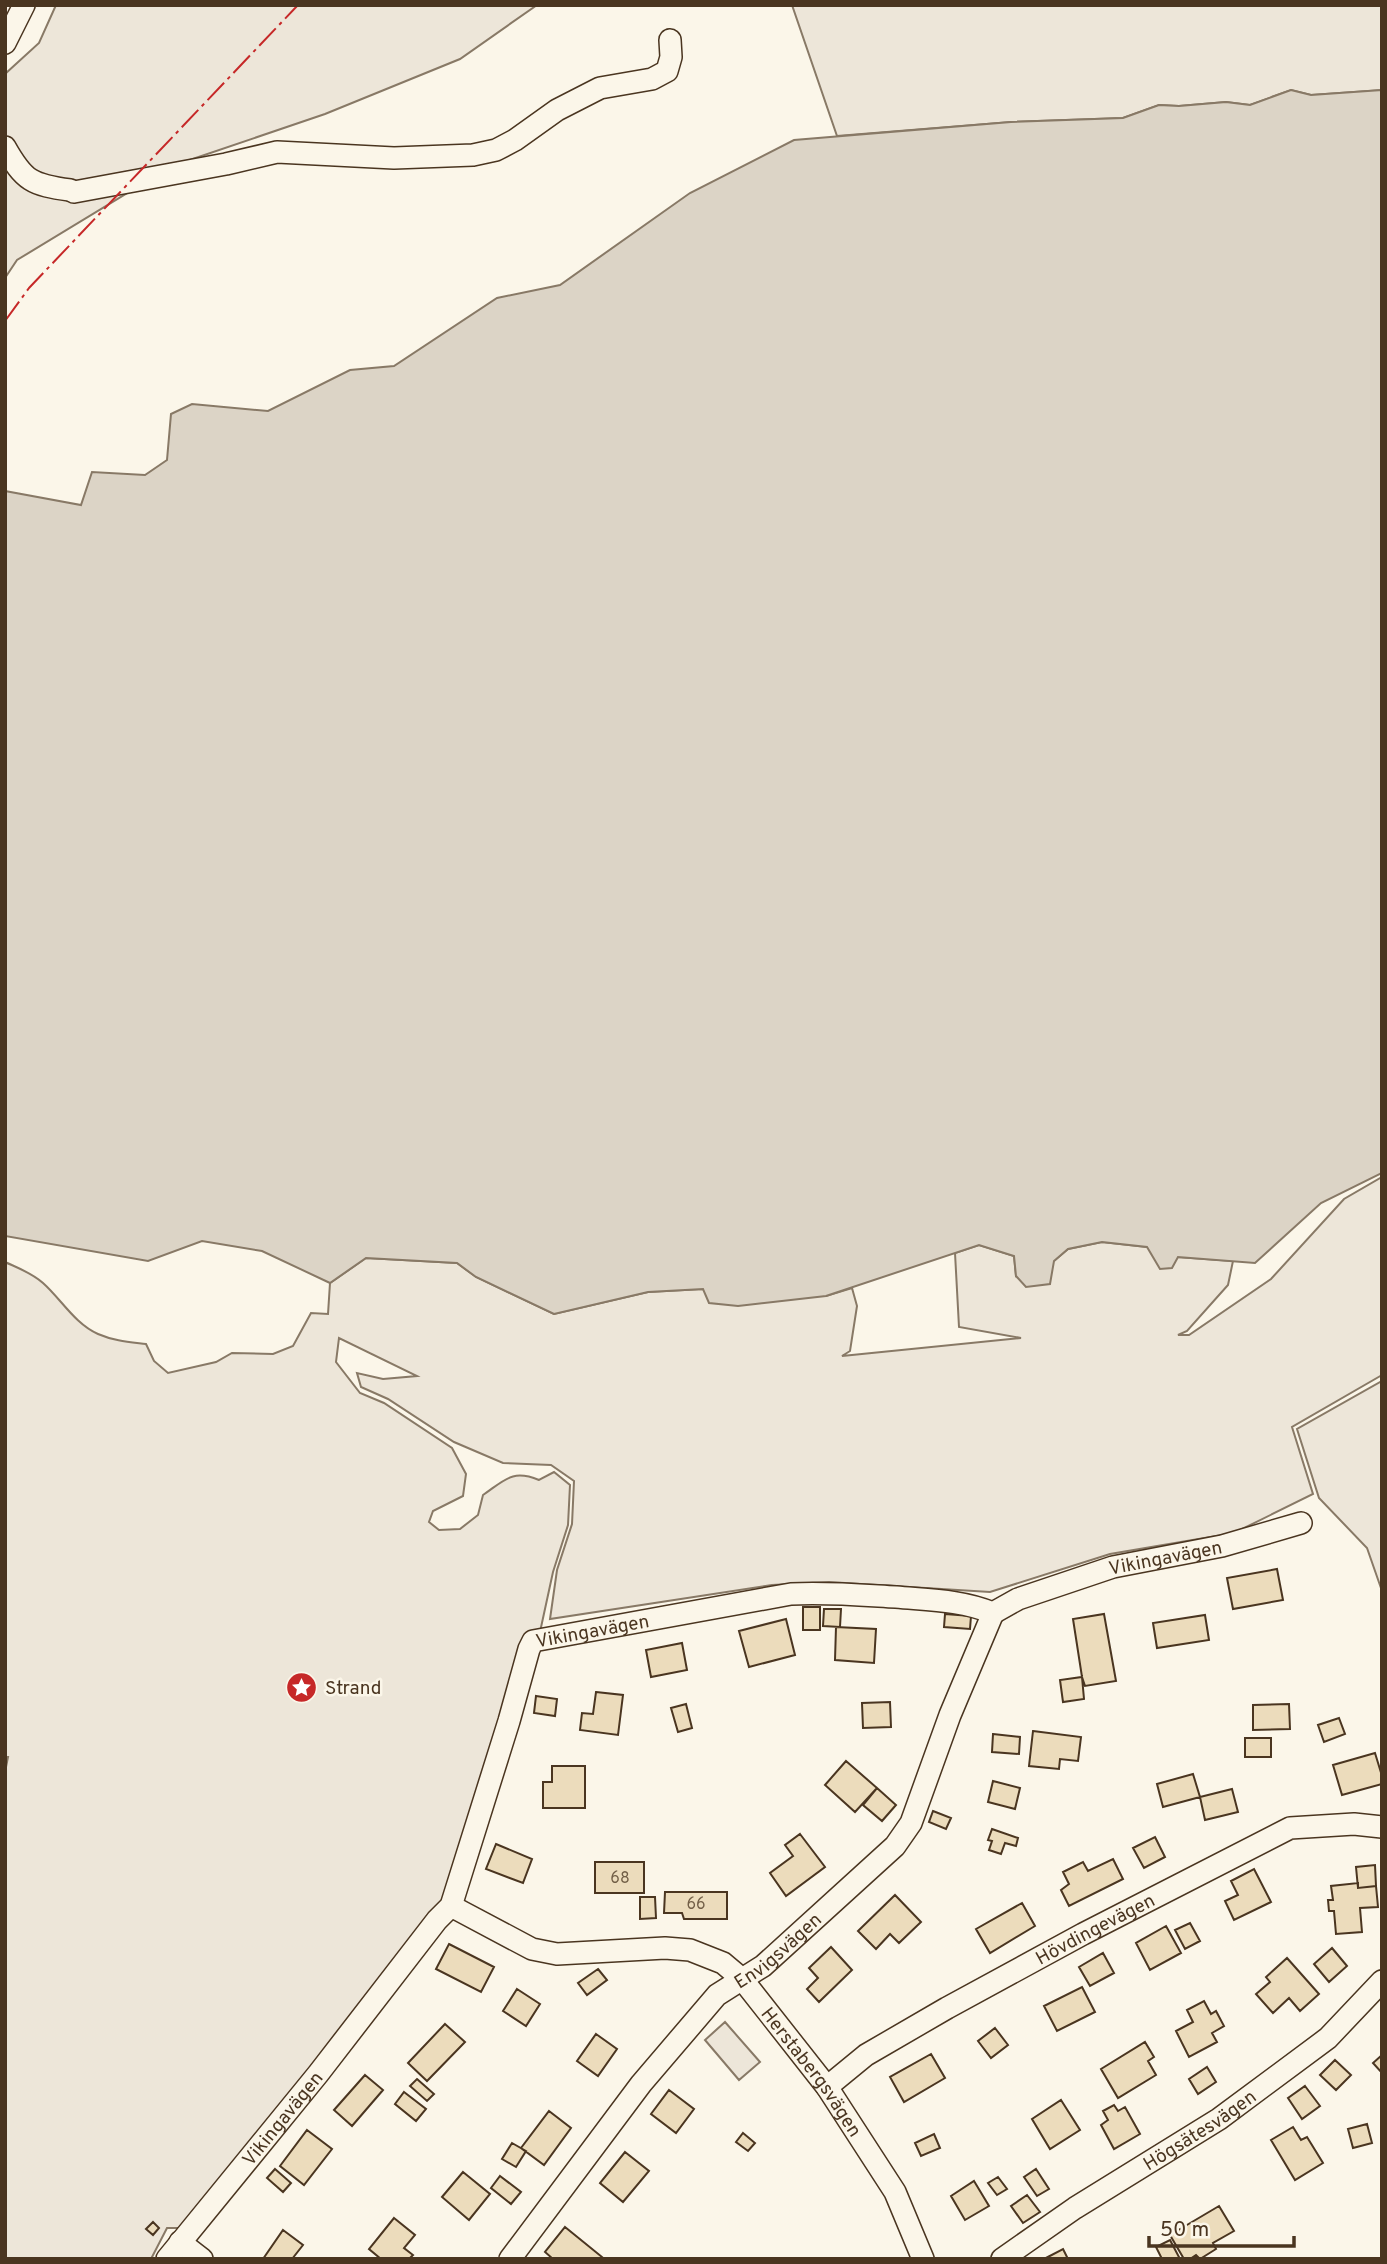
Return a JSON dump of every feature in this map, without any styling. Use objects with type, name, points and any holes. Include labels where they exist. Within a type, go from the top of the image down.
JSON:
[{"type":"street","points":[[5,43],[23,5]]},
{"type":"street","points":[[5,147],[17,167],[33,183],[72,191],[226,164],[277,152],[394,158],[473,155],[496,149],[538,125],[556,110],[600,88],[644,81],[667,71],[671,57],[670,40]]},
{"type":"street","name":"Vikingavägen","points":[[202,2259],[173,2251],[317,2074],[437,1920],[451,1906],[509,1721],[528,1649],[533,1641],[791,1594],[817,1592],[952,1602],[976,1606],[993,1613],[1018,1599],[1113,1567],[1222,1546],[1301,1523]]},
{"type":"street","name":"Envigsvägen","points":[[510,2259],[641,2084],[717,1995],[763,1966],[895,1846],[911,1823],[950,1715],[993,1613]]},
{"type":"street","name":"Hövdingevägen","points":[[827,2087],[866,2055],[947,2007],[1290,1828],[1354,1824],[1382,1827]]},
{"type":"street","name":"Herstabergsvägen","points":[[451,1906],[532,1949],[557,1954],[664,1948],[690,1950],[723,1963],[742,1979],[827,2087],[895,2192],[923,2259]]},
{"type":"street","name":"Högsätesvägen","points":[[1002,2259],[1075,2208],[1219,2119],[1328,2038],[1382,1981]]},
{"type":"shaded area","points":[[56,5],[537,5],[460,59],[325,114],[172,166],[17,260],[5,278],[5,74],[39,43]]},
{"type":"shaded area","points":[[792,5],[1382,5],[1382,90],[1311,95],[1291,90],[1250,105],[1226,102],[1159,105],[1123,118],[1011,122],[837,136]]},
{"type":"shaded area","points":[[1291,90],[1311,95],[1382,90],[1382,1173],[1321,1203],[1255,1263],[1178,1257],[1172,1268],[1160,1269],[1147,1247],[1102,1242],[1068,1249],[1054,1261],[1050,1284],[1026,1287],[1016,1276],[1014,1256],[979,1245],[826,1296],[738,1306],[709,1303],[703,1289],[648,1292],[554,1314],[476,1277],[457,1263],[366,1258],[330,1283],[262,1251],[202,1241],[148,1261],[5,1236],[5,491],[81,505],[92,472],[145,475],[167,460],[171,414],[192,404],[268,411],[350,370],[394,366],[497,298],[560,285],[690,193],[794,140],[1011,122],[1123,118],[1159,105],[1226,102],[1250,105]]},
{"type":"shaded area","points":[[1382,1177],[1382,1375],[1292,1427],[1313,1494],[1234,1533],[1110,1554],[990,1592],[829,1582],[772,1585],[550,1619],[557,1570],[572,1524],[574,1481],[551,1465],[503,1463],[454,1442],[388,1399],[361,1387],[357,1373],[383,1379],[417,1376],[339,1338],[336,1362],[360,1393],[384,1403],[452,1448],[466,1474],[463,1496],[433,1511],[429,1522],[439,1530],[460,1529],[478,1515],[483,1495],[509,1478],[522,1476],[539,1480],[554,1472],[570,1485],[568,1525],[553,1572],[540,1632],[447,1910],[181,2228],[167,2228],[151,2259],[5,2259],[5,1772],[8,1757],[5,1757],[5,1262],[39,1279],[75,1318],[90,1330],[122,1341],[146,1344],[154,1361],[168,1373],[216,1362],[232,1353],[273,1354],[293,1346],[311,1313],[328,1314],[330,1283],[366,1258],[457,1263],[476,1277],[554,1314],[648,1292],[703,1289],[826,1296],[852,1288],[857,1306],[850,1351],[842,1356],[1021,1338],[959,1327],[955,1253],[979,1245],[1014,1256],[1016,1276],[1054,1261],[1068,1249],[1102,1242],[1147,1247],[1177,1257],[1233,1261],[1228,1285],[1187,1331],[1178,1335],[1189,1335],[1271,1279],[1344,1199]]},
{"type":"shaded area","points":[[1382,1381],[1382,1591],[1367,1548],[1319,1498],[1297,1429]]},
{"type":"shaded area","points":[[725,2022],[760,2062],[739,2080],[705,2040]]},
{"type":"building","points":[[1277,1569],[1283,1600],[1233,1609],[1227,1578]]},
{"type":"building","points":[[803,1607],[820,1607],[820,1630],[803,1630]]},
{"type":"building","points":[[824,1609],[841,1609],[840,1627],[823,1626]]},
{"type":"building","points":[[945,1614],[971,1616],[970,1629],[944,1627]]},
{"type":"building","points":[[1104,1614],[1116,1681],[1085,1686],[1073,1619]]},
{"type":"building","points":[[1205,1615],[1209,1640],[1157,1648],[1153,1623]]},
{"type":"building","points":[[786,1619],[795,1655],[749,1667],[739,1631]]},
{"type":"building","points":[[836,1627],[876,1629],[874,1663],[835,1660]]},
{"type":"building","points":[[682,1643],[687,1670],[651,1677],[646,1650]]},
{"type":"building","points":[[1082,1677],[1084,1699],[1063,1702],[1060,1680]]},
{"type":"building","points":[[596,1692],[623,1695],[618,1735],[580,1730],[582,1713],[593,1714]]},
{"type":"building","points":[[536,1696],[557,1699],[555,1716],[534,1713]]},
{"type":"building","points":[[890,1702],[891,1727],[863,1728],[862,1703]]},
{"type":"building","points":[[686,1704],[692,1728],[678,1732],[671,1708]]},
{"type":"building","points":[[1289,1704],[1290,1729],[1253,1730],[1253,1705]]},
{"type":"building","points":[[1339,1718],[1345,1734],[1324,1742],[1318,1725]]},
{"type":"building","points":[[1033,1731],[1081,1737],[1078,1761],[1060,1759],[1059,1769],[1029,1766]]},
{"type":"building","points":[[993,1734],[1020,1737],[1019,1754],[992,1752]]},
{"type":"building","points":[[1245,1738],[1271,1738],[1271,1757],[1245,1757]]},
{"type":"building","points":[[1375,1753],[1382,1784],[1342,1795],[1333,1765]]},
{"type":"building","points":[[846,1761],[877,1788],[855,1812],[825,1785]]},
{"type":"building","points":[[552,1766],[585,1766],[585,1808],[543,1808],[543,1782],[552,1782]]},
{"type":"building","points":[[1193,1774],[1200,1797],[1163,1807],[1157,1784]]},
{"type":"building","points":[[993,1781],[1020,1788],[1015,1809],[988,1802]]},
{"type":"building","points":[[877,1788],[896,1805],[882,1821],[863,1805]]},
{"type":"building","points":[[1232,1789],[1238,1812],[1205,1820],[1200,1797]]},
{"type":"building","points":[[933,1811],[951,1818],[946,1829],[929,1822]]},
{"type":"building","points":[[992,1829],[1018,1838],[1016,1846],[1005,1843],[1001,1854],[989,1850],[992,1841],[988,1840]]},
{"type":"building","points":[[800,1834],[825,1867],[786,1896],[770,1873],[793,1856],[785,1845]]},
{"type":"building","points":[[1155,1837],[1165,1857],[1144,1868],[1133,1848]]},
{"type":"building","points":[[496,1844],[532,1859],[523,1883],[486,1869]]},
{"type":"building","points":[[1113,1859],[1123,1879],[1069,1906],[1061,1890],[1069,1884],[1063,1872],[1083,1862],[1088,1871]]},
{"type":"building","points":[[595,1862],[644,1862],[644,1893],[595,1893]]},
{"type":"building","points":[[1375,1865],[1376,1886],[1358,1888],[1356,1867]]},
{"type":"building","points":[[1254,1869],[1271,1902],[1234,1920],[1225,1901],[1238,1895],[1231,1881]]},
{"type":"building","points":[[1358,1883],[1358,1888],[1376,1886],[1378,1907],[1360,1908],[1362,1932],[1336,1934],[1334,1911],[1329,1911],[1328,1900],[1333,1900],[1331,1886]]},
{"type":"building","points":[[665,1892],[727,1892],[727,1919],[684,1919],[682,1913],[664,1913]]},
{"type":"building","points":[[895,1895],[921,1922],[899,1943],[890,1934],[876,1949],[858,1931]]},
{"type":"building","points":[[640,1897],[655,1897],[656,1918],[640,1919]]},
{"type":"building","points":[[1022,1903],[1035,1926],[990,1953],[976,1929]]},
{"type":"building","points":[[1190,1923],[1200,1941],[1185,1949],[1175,1930]]},
{"type":"building","points":[[1166,1926],[1181,1953],[1150,1970],[1136,1943]]},
{"type":"building","points":[[449,1944],[494,1967],[481,1992],[436,1969]]},
{"type":"building","points":[[831,1947],[852,1970],[819,2002],[807,1989],[818,1978],[809,1968]]},
{"type":"building","points":[[1332,1948],[1347,1966],[1329,1982],[1314,1964]]},
{"type":"building","points":[[1103,1953],[1114,1973],[1090,1986],[1079,1967]]},
{"type":"building","points":[[1287,1958],[1319,1994],[1300,2011],[1289,1998],[1273,2013],[1256,1994],[1270,1982],[1266,1977]]},
{"type":"building","points":[[598,1969],[607,1980],[587,1995],[578,1983]]},
{"type":"building","points":[[1082,1987],[1095,2012],[1057,2031],[1044,2006]]},
{"type":"building","points":[[517,1989],[540,2004],[526,2026],[503,2011]]},
{"type":"building","points":[[1204,2001],[1211,2014],[1216,2011],[1224,2026],[1212,2033],[1217,2042],[1189,2057],[1176,2031],[1193,2022],[1187,2010]]},
{"type":"building","points":[[445,2024],[465,2042],[427,2081],[408,2063]]},
{"type":"building","points":[[995,2028],[1008,2045],[991,2058],[978,2041]]},
{"type":"building","points":[[596,2034],[617,2049],[598,2076],[577,2061]]},
{"type":"building","points":[[1145,2042],[1154,2057],[1148,2061],[1156,2075],[1118,2098],[1101,2069]]},
{"type":"building","points":[[931,2054],[945,2078],[904,2102],[890,2077]]},
{"type":"building","points":[[1382,2055],[1382,2073],[1373,2063]]},
{"type":"building","points":[[1335,2060],[1351,2075],[1336,2090],[1320,2075]]},
{"type":"building","points":[[1207,2067],[1216,2082],[1198,2094],[1189,2079]]},
{"type":"building","points":[[365,2075],[383,2090],[352,2126],[334,2110]]},
{"type":"building","points":[[417,2079],[434,2094],[427,2101],[410,2086]]},
{"type":"building","points":[[1305,2086],[1320,2106],[1302,2119],[1288,2098]]},
{"type":"building","points":[[669,2090],[694,2109],[676,2133],[651,2114]]},
{"type":"building","points":[[404,2092],[426,2109],[416,2121],[395,2104]]},
{"type":"building","points":[[1061,2100],[1080,2130],[1050,2149],[1032,2119]]},
{"type":"building","points":[[1114,2105],[1118,2111],[1125,2107],[1140,2134],[1114,2149],[1101,2125],[1108,2120],[1103,2111]]},
{"type":"building","points":[[549,2111],[571,2128],[544,2165],[521,2148]]},
{"type":"building","points":[[1367,2124],[1372,2143],[1353,2148],[1348,2129]]},
{"type":"building","points":[[1293,2127],[1301,2140],[1307,2137],[1323,2163],[1295,2180],[1271,2140]]},
{"type":"building","points":[[307,2130],[332,2149],[304,2185],[280,2166]]},
{"type":"building","points":[[743,2133],[755,2143],[748,2151],[736,2142]]},
{"type":"building","points":[[934,2134],[940,2148],[921,2156],[915,2143]]},
{"type":"building","points":[[512,2143],[526,2151],[516,2167],[502,2159]]},
{"type":"building","points":[[625,2152],[649,2171],[623,2202],[600,2183]]},
{"type":"building","points":[[275,2169],[291,2183],[283,2192],[267,2178]]},
{"type":"building","points":[[1036,2169],[1049,2189],[1037,2196],[1024,2177]]},
{"type":"building","points":[[463,2172],[490,2194],[469,2220],[442,2197]]},
{"type":"building","points":[[500,2176],[521,2192],[511,2204],[491,2188]]},
{"type":"building","points":[[998,2177],[1007,2189],[997,2195],[988,2183]]},
{"type":"building","points":[[974,2181],[989,2206],[965,2220],[951,2196]]},
{"type":"building","points":[[1027,2195],[1040,2212],[1023,2223],[1011,2206]]},
{"type":"building","points":[[1219,2206],[1234,2231],[1213,2243],[1216,2249],[1200,2259],[1196,2255],[1184,2259],[1170,2235]]},
{"type":"building","points":[[394,2218],[415,2235],[404,2248],[413,2255],[409,2259],[381,2259],[369,2249]]},
{"type":"building","points":[[153,2222],[159,2228],[153,2235],[146,2229]]},
{"type":"building","points":[[565,2227],[602,2257],[553,2259],[545,2252]]},
{"type":"building","points":[[283,2230],[303,2245],[292,2259],[263,2259]]},
{"type":"building","points":[[1170,2240],[1180,2259],[1162,2259],[1156,2247]]},
{"type":"building","points":[[1063,2249],[1068,2259],[1044,2259]]},
{"type":"power","points":[[5,321],[29,288],[298,5]]},
{"type":"place","name":"Strand","points":[[302,1687]]}]
